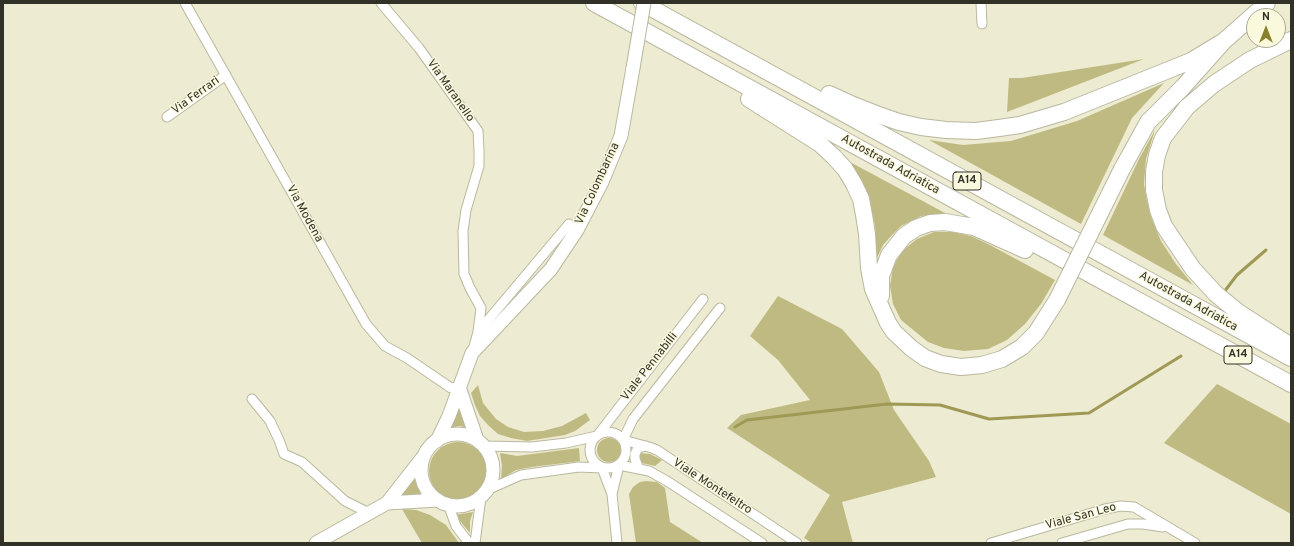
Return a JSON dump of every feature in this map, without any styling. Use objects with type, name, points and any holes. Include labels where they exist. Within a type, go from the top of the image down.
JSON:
[{"type":"highway","name":"Autostrada Adriatica","points":[[594,3],[1291,384]]},
{"type":"highway","name":"Autostrada Adriatica","points":[[643,3],[1291,358]]},
{"type":"highway","points":[[653,35],[820,144],[841,165],[854,184],[861,199],[867,234],[869,268],[873,289],[882,312],[894,332],[911,348],[925,358],[941,364],[961,367],[982,365],[1002,359],[1022,347],[1036,333],[1057,300],[1122,169],[1148,122],[1183,87],[1224,41],[1267,3]]},
{"type":"highway","points":[[665,15],[852,105],[899,122],[946,130],[976,130],[1020,125],[1064,112],[1191,61],[1224,41]]},
{"type":"highway","points":[[1183,87],[1250,60],[1291,40]]},
{"type":"highway","points":[[1250,60],[1214,84],[1187,107],[1163,138],[1157,155],[1154,172],[1154,190],[1158,210],[1164,226],[1176,246],[1193,269],[1216,294],[1238,312],[1291,346]]},
{"type":"highway","points":[[882,312],[881,276],[889,255],[904,236],[916,228],[945,222],[974,227],[989,233],[1185,326]]},
{"type":"street","name":"Via Modena","points":[[185,3],[366,324],[385,346],[407,358],[451,388],[459,387]]},
{"type":"street","name":"Via Maranello","points":[[381,3],[419,48],[478,130],[480,150],[479,166],[466,210],[463,231],[464,274],[481,308]]},
{"type":"street","name":"Via Colombarina","points":[[472,353],[550,269],[577,230],[602,182],[621,136],[643,3]]},
{"type":"street","points":[[981,3],[982,24]]},
{"type":"street","name":"Via Ferrari","points":[[167,117],[226,75]]},
{"type":"street","name":"Via Colombarina","points":[[478,332],[569,224]]},
{"type":"street","name":"Viale Pennabilli","points":[[597,436],[703,299]]},
{"type":"street","name":"Via Colombarina","points":[[316,543],[388,503],[432,445],[449,416],[472,353],[478,332],[481,308]]},
{"type":"street","name":"Viale Pennabilli","points":[[623,440],[633,419],[720,308]]},
{"type":"street","points":[[459,387],[480,443],[490,456],[493,468],[492,480],[484,494],[475,543]]},
{"type":"street","points":[[252,399],[270,421],[284,454],[302,462],[345,501],[369,513]]},
{"type":"street","points":[[602,433],[614,433],[623,440],[626,450],[623,461],[619,465],[608,469],[579,466],[521,476],[484,494],[471,503],[459,506],[443,502],[430,493],[424,483],[422,471],[423,460],[432,445],[446,436],[457,434],[467,435],[480,443],[532,447],[566,443],[597,436],[602,433]]},
{"type":"street","points":[[597,436],[590,445],[590,456],[597,465],[602,468],[612,494],[617,543]]},
{"type":"street","name":"Viale Montefeltro","points":[[623,440],[657,450],[797,543]]},
{"type":"street","points":[[639,469],[635,459],[635,454],[638,448],[646,446]]},
{"type":"street","points":[[612,494],[619,465]]},
{"type":"street","name":"Viale Montefeltro","points":[[619,465],[649,471],[667,481],[762,543]]},
{"type":"street","name":"Via Colombarina","points":[[388,503],[443,502]]},
{"type":"street","points":[[443,502],[456,526],[469,543]]},
{"type":"street","name":"Viale San Leo","points":[[991,543],[1121,506],[1134,507],[1195,543]]},
{"type":"street","name":"Viale San Leo","points":[[1062,543],[1128,524],[1143,524],[1168,528]]},
{"type":"shaded area","points":[[1144,59],[1007,112],[1009,78],[1022,78]]},
{"type":"shaded area","points":[[1164,83],[1132,118],[1081,224],[929,140],[963,145],[1011,141],[1077,121]]},
{"type":"shaded area","points":[[1155,130],[1146,159],[1144,184],[1147,201],[1151,217],[1161,241],[1176,264],[1193,285],[1103,235],[1139,159]]},
{"type":"shaded area","points":[[850,162],[945,213],[921,216],[901,226],[883,245],[877,258],[875,225],[869,201],[862,183]]},
{"type":"shaded area","points":[[934,232],[953,232],[971,236],[1055,280],[1041,304],[1025,324],[1007,340],[988,349],[964,351],[944,348],[928,342],[901,320],[893,304],[890,286],[893,267],[902,251],[917,239]]},
{"type":"shaded area","points":[[778,296],[842,329],[879,372],[894,410],[929,461],[936,477],[842,502],[853,543],[812,543],[804,538],[830,495],[727,428],[741,415],[810,400],[778,360],[750,336]]},
{"type":"shaded area","points":[[1217,384],[1291,424],[1291,514],[1164,443]]},
{"type":"shaded area","points":[[478,385],[483,403],[496,419],[508,427],[524,432],[543,431],[562,426],[586,413],[590,420],[575,431],[565,435],[527,441],[498,434],[480,416],[475,405],[471,393]]},
{"type":"shaded area","points":[[458,401],[471,428],[459,426],[448,429]]},
{"type":"shaded area","points":[[609,438],[614,439],[620,445],[620,455],[614,461],[609,462],[604,461],[598,455],[597,450],[598,445],[604,439]]},
{"type":"shaded area","points":[[458,442],[469,444],[482,455],[485,460],[487,471],[485,482],[474,495],[469,498],[458,500],[447,498],[434,487],[431,482],[429,471],[431,460],[442,447],[447,444]]},
{"type":"shaded area","points":[[579,448],[580,461],[516,470],[501,479],[502,466],[500,453],[517,456]]},
{"type":"shaded area","points":[[639,453],[650,454],[662,460],[655,466],[638,462]]},
{"type":"shaded area","points":[[414,478],[422,497],[398,496]]},
{"type":"shaded area","points":[[640,482],[657,482],[665,488],[670,522],[703,543],[636,543],[629,494],[633,487]]},
{"type":"shaded area","points":[[402,509],[416,510],[430,515],[446,525],[459,543],[422,543]]},
{"type":"shaded area","points":[[473,512],[470,521],[470,533],[455,515]]},
{"type":"waterway","points":[[1224,292],[1237,275],[1266,250]]},
{"type":"waterway","points":[[735,427],[747,420],[887,404],[940,405],[989,419],[1089,413],[1181,356]]}]
